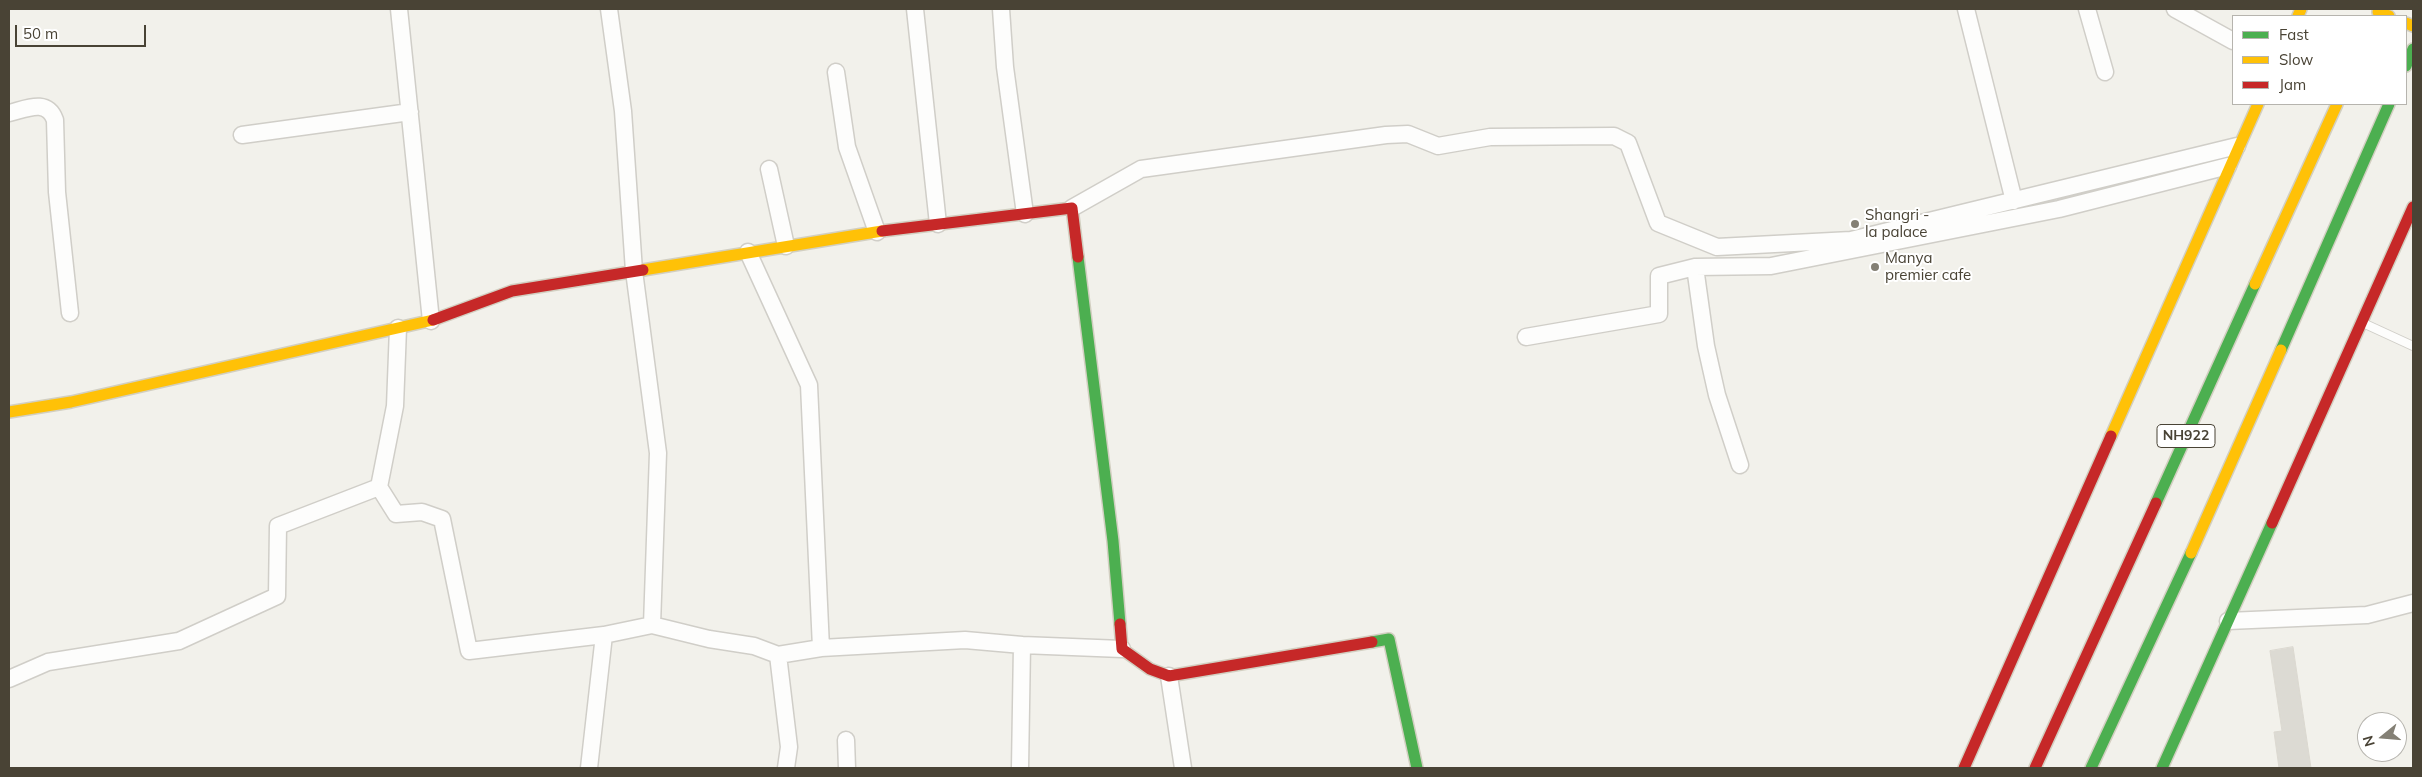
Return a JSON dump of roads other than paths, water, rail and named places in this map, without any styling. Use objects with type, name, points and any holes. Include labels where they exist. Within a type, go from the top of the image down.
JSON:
[{"type":"main road","points":[[2407,64],[2413,49]]},
{"type":"main road","points":[[1964,768],[2070,532],[2228,166],[2258,105]]},
{"type":"main road","name":"NH922","points":[[2036,768],[2337,105]]},
{"type":"main road","name":"NH922","points":[[2091,768],[2165,612],[2389,105]]},
{"type":"main road","points":[[2162,768],[2413,207]]},
{"type":"main road","points":[[9,412],[71,402],[431,321],[512,291],[877,232],[1072,208],[1113,540],[1122,649],[1150,669],[1168,676],[1221,669],[1390,638],[1417,768]]},
{"type":"street","points":[[399,9],[431,321]]},
{"type":"street","points":[[609,9],[623,111],[634,271],[658,453],[652,625]]},
{"type":"street","points":[[915,9],[938,224]]},
{"type":"street","points":[[1001,9],[1005,67],[1025,214]]},
{"type":"street","points":[[1966,9],[2014,201]]},
{"type":"street","points":[[2088,9],[2106,72]]},
{"type":"street","points":[[2175,9],[2232,41]]},
{"type":"street","points":[[836,72],[847,147],[877,232]]},
{"type":"street","points":[[9,113],[37,106],[44,107],[52,113],[54,120],[57,192],[70,313]]},
{"type":"street","points":[[242,135],[410,112]]},
{"type":"street","points":[[1072,208],[1140,169],[1377,136],[1408,134],[1438,146],[1490,137],[1614,136],[1628,143],[1658,222],[1717,247],[1851,240],[2237,146]]},
{"type":"street","points":[[1526,337],[1659,314],[1659,276],[1695,267],[1771,266],[2059,209],[2228,166]]},
{"type":"street","points":[[769,169],[786,246]]},
{"type":"street","points":[[748,252],[809,385],[821,648]]},
{"type":"street","points":[[1695,267],[1706,346],[1717,395],[1740,465]]},
{"type":"street","points":[[398,328],[395,406],[379,488],[396,514],[422,512],[442,520],[469,651],[604,635],[652,625],[710,639],[754,646],[778,655],[821,648],[965,640],[1022,645],[1122,649]]},
{"type":"street","points":[[9,678],[48,662],[179,641],[277,596],[278,526],[379,488]]},
{"type":"street","points":[[2228,621],[2368,615],[2413,603]]},
{"type":"street","points":[[589,768],[604,635]]},
{"type":"street","points":[[1020,768],[1022,645]]},
{"type":"street","points":[[778,655],[789,747],[786,768]]},
{"type":"street","points":[[1168,676],[1183,768]]},
{"type":"street","points":[[846,740],[847,768]]},
{"type":"lane","points":[[2362,322],[2413,346]]},
{"type":"place","name":"Shangri - la palace","points":[[1855,224]]},
{"type":"place","name":"Manya premier cafe","points":[[1875,267]]}]
